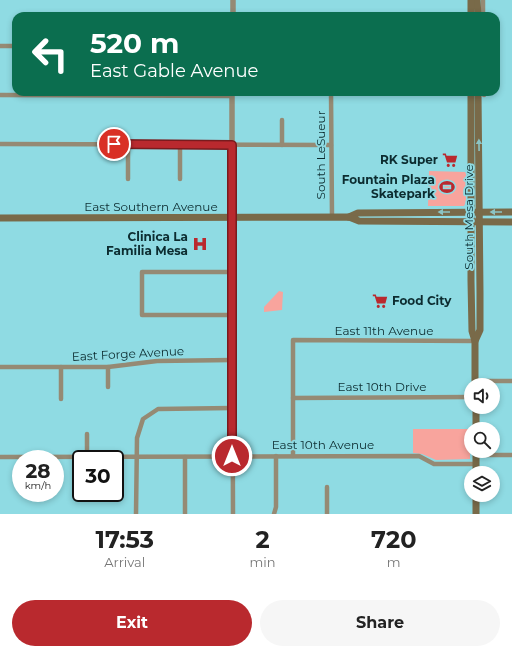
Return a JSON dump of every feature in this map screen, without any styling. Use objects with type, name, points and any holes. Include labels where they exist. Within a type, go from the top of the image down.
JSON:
[{"type":"main road","points":[[471,0],[471,12]]},
{"type":"main road","points":[[478,0],[478,12]]},
{"type":"main road","name":"South Mesa Drive","points":[[471,96],[470,212],[472,331],[475,341],[475,378]]},
{"type":"main road","name":"South Mesa Drive","points":[[475,341],[480,330],[482,96]]},
{"type":"main road","points":[[373,221],[384,217],[401,216],[414,212]]},
{"type":"main road","name":"East Southern Avenue","points":[[349,217],[358,213],[512,212]]},
{"type":"main road","name":"East Southern Avenue","points":[[0,218],[349,217],[359,221],[512,222]]},
{"type":"main road","points":[[471,273],[474,280],[477,304],[480,309]]},
{"type":"main road","points":[[476,458],[476,464]]},
{"type":"main road","points":[[476,502],[476,514]]},
{"type":"street","points":[[233,0],[233,12]]},
{"type":"street","points":[[483,0],[483,12]]},
{"type":"street","points":[[0,46],[12,46]]},
{"type":"street","points":[[0,95],[12,95]]},
{"type":"street","points":[[232,96],[233,514]]},
{"type":"street","name":"South LeSueur","points":[[331,96],[332,217]]},
{"type":"street","points":[[282,120],[282,145]]},
{"type":"street","points":[[0,144],[331,145]]},
{"type":"street","points":[[128,144],[128,179]]},
{"type":"street","points":[[180,144],[180,179]]},
{"type":"street","points":[[232,272],[142,272],[142,315],[232,315]]},
{"type":"street","name":"East 11th Avenue","points":[[293,398],[293,340],[475,341]]},
{"type":"street","name":"East Forge Avenue","points":[[0,367],[108,367],[164,361],[232,360]]},
{"type":"street","points":[[60,367],[60,399]]},
{"type":"street","points":[[108,367],[108,388]]},
{"type":"street","points":[[500,382],[512,381]]},
{"type":"street","name":"East 10th Drive","points":[[293,398],[464,397]]},
{"type":"street","points":[[293,398],[293,456]]},
{"type":"street","points":[[136,514],[136,457],[139,428],[143,419],[158,409],[232,408]]},
{"type":"street","points":[[87,434],[87,450]]},
{"type":"street","points":[[500,454],[512,455]]},
{"type":"street","points":[[274,514],[276,507],[276,456]]},
{"type":"street","name":"East 10th Avenue","points":[[124,457],[419,456],[434,464],[476,464]]},
{"type":"street","name":"East 10th Avenue","points":[[0,457],[72,457]]},
{"type":"street","points":[[185,457],[185,514]]},
{"type":"street","points":[[327,487],[327,514]]},
{"type":"shaded area","name":"Fountain Plaza Skatepark","points":[[429,171],[466,172],[466,202],[464,206],[428,206]]},
{"type":"shaded area","points":[[279,291],[283,292],[282,310],[264,312],[264,307]]},
{"type":"shaded area","points":[[413,429],[464,429],[464,458],[470,459],[436,460],[422,454],[413,453]]},
{"type":"place","name":"RK Super","points":[[450,160]]},
{"type":"place","name":"Fountain Plaza Skatepark","points":[[447,187]]},
{"type":"place","name":"Clinica La Familia Mesa","points":[[200,244]]},
{"type":"place","name":"Food City","points":[[380,301]]},
{"type":"route","points":[[114,144],[232,145],[232,456]]}]
